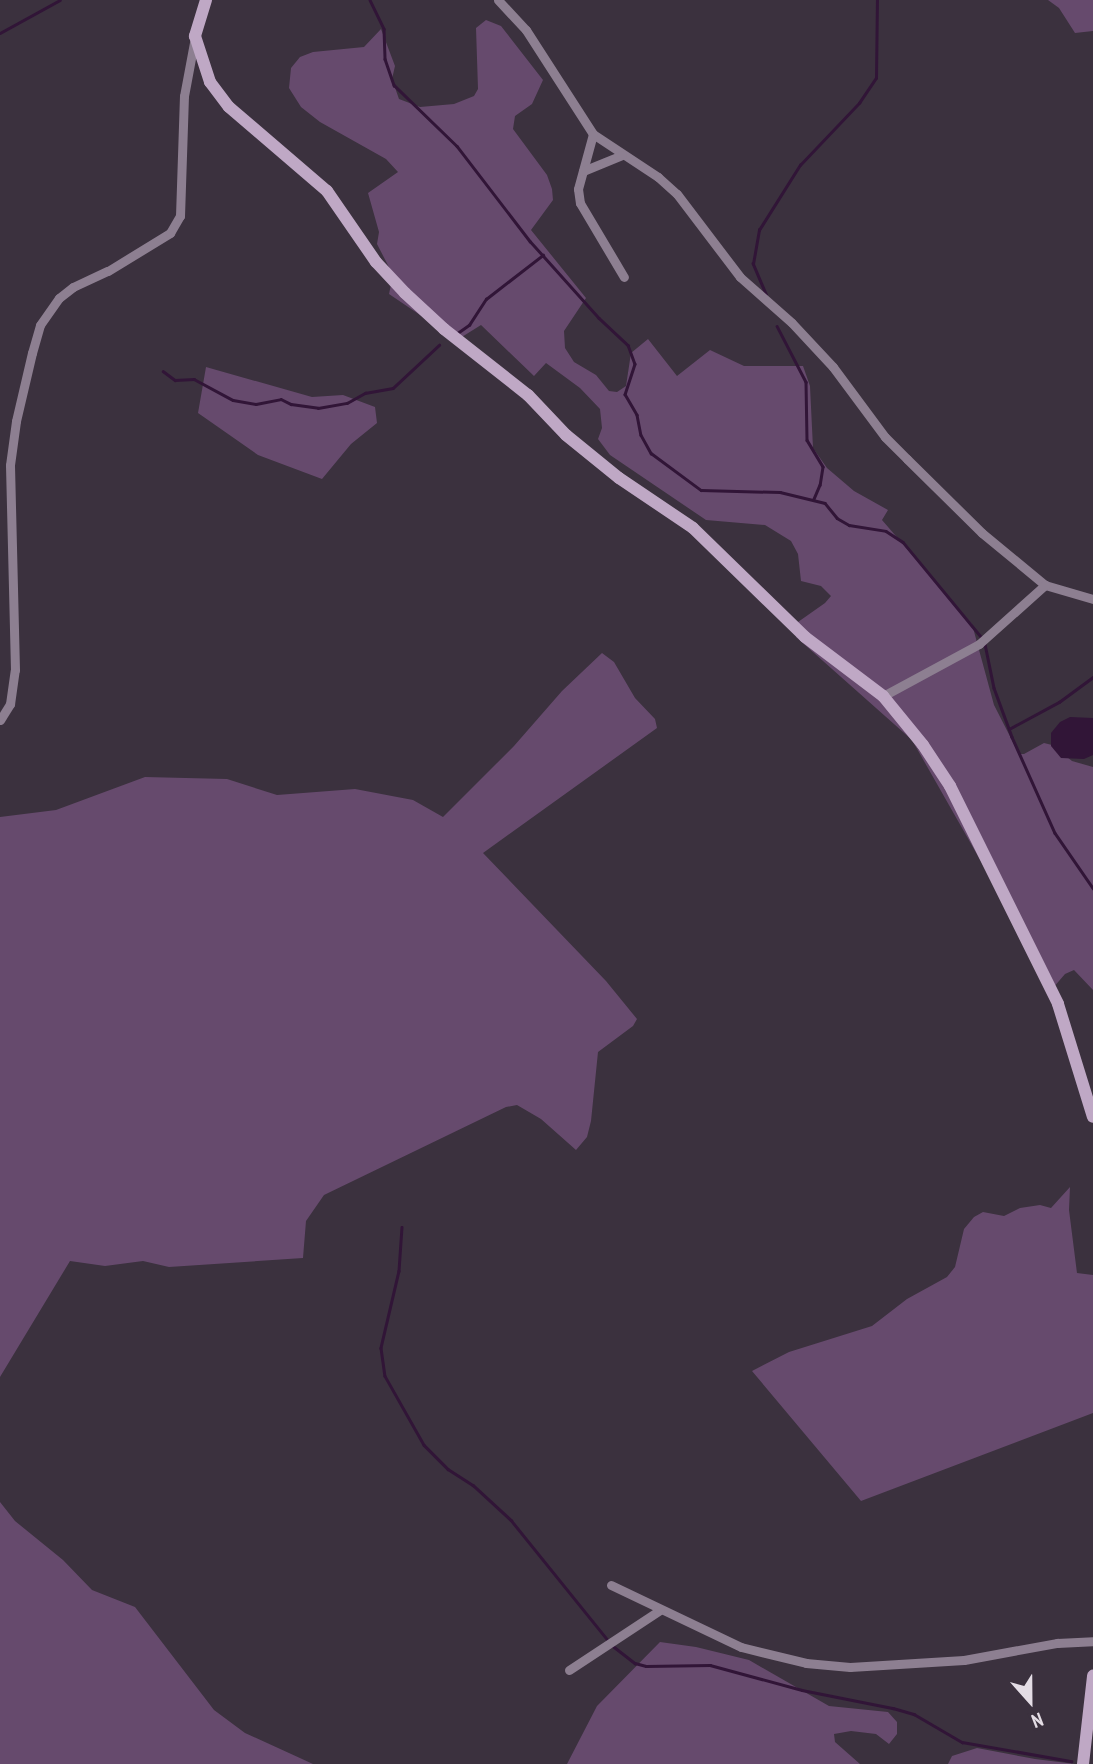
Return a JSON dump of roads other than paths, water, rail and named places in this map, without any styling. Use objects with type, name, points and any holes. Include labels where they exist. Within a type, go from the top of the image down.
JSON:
[{"type":"street","points":[[0,720],[10,704],[15,670],[10,465],[16,421],[40,325],[59,298],[73,287],[108,271],[170,233],[180,216],[184,96],[195,36],[206,0]]},
{"type":"street","points":[[498,0],[526,30],[593,134],[658,177],[677,194],[740,277],[792,323],[833,367],[885,437],[982,533],[1045,585],[1093,599]]},
{"type":"street","points":[[195,36],[210,82],[229,107],[327,191],[376,262],[405,293],[444,329],[528,395],[576,443],[619,478],[692,528],[805,637],[883,696],[923,745],[950,786],[1040,966],[1058,1004],[1093,1117]]},
{"type":"street","points":[[593,134],[578,189],[580,202],[624,277]]},
{"type":"street","points":[[583,171],[622,155]]},
{"type":"street","points":[[883,696],[979,644],[1045,585]]},
{"type":"street","points":[[611,1586],[741,1647],[806,1663],[850,1667],[964,1660],[1057,1643],[1093,1641]]},
{"type":"street","points":[[569,1671],[660,1610]]},
{"type":"street","points":[[1086,1762],[1093,1676]]},
{"type":"waterway","points":[[0,33],[60,0]]},
{"type":"waterway","points":[[370,0],[384,29],[385,59],[394,85],[457,146],[530,241],[599,318],[628,345],[635,364],[625,394],[637,415],[641,435],[651,453],[701,490],[780,492],[825,503],[837,518],[849,525],[886,531],[903,542],[982,638]]},
{"type":"waterway","points":[[766,295],[753,264],[759,230],[800,165],[859,103],[876,78],[877,0]]},
{"type":"waterway","points":[[456,334],[469,325],[486,299],[543,255]]},
{"type":"waterway","points":[[777,326],[806,382],[807,440],[823,467],[814,499]]},
{"type":"waterway","points":[[163,371],[175,380],[194,379],[233,400],[256,404],[281,399],[291,404],[318,408],[347,403],[365,393],[393,388],[439,345]]},
{"type":"waterway","points":[[985,644],[994,688],[1012,737],[1055,833],[1093,888]]},
{"type":"waterway","points":[[1009,729],[1059,702],[1093,677]]},
{"type":"waterway","points":[[402,1227],[399,1271],[381,1348],[385,1376],[424,1445],[448,1469],[473,1485],[511,1520],[607,1639]]},
{"type":"waterway","points":[[613,1646],[635,1663],[646,1666],[710,1665],[802,1690],[914,1714],[962,1742],[1071,1761]]}]
